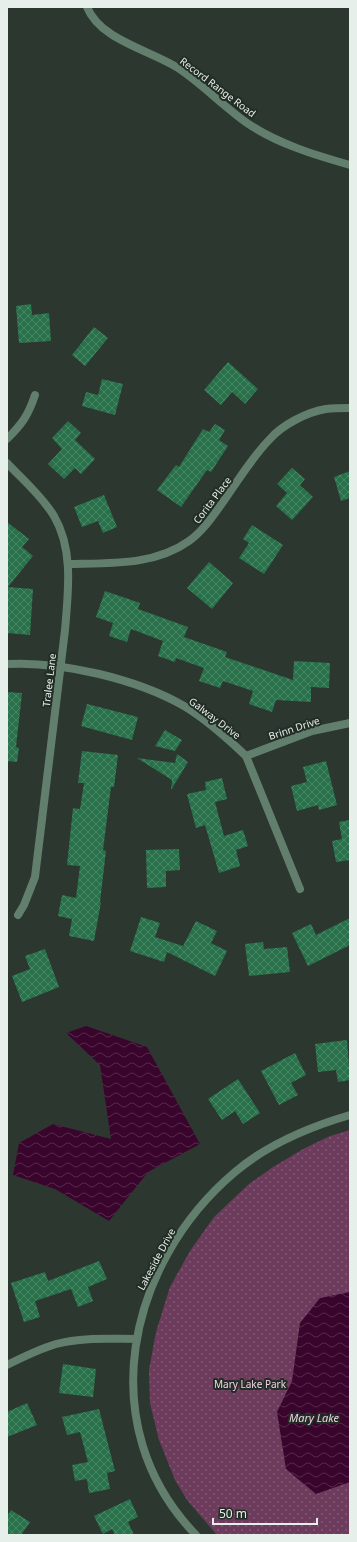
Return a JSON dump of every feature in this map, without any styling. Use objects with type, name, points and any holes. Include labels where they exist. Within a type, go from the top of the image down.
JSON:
[{"type":"street","name":"Record Range Road","points":[[87,7],[92,17],[118,40],[178,68],[247,123],[298,148],[350,166]]},
{"type":"street","points":[[7,439],[23,422],[30,410],[35,395]]},
{"type":"street","name":"Corita Place","points":[[68,564],[143,561],[154,558],[188,542],[206,525],[270,438],[289,424],[310,414],[326,409],[350,408]]},
{"type":"street","name":"Tralee Lane","points":[[7,462],[54,516],[62,536],[68,564],[68,596],[61,668],[35,876],[24,905],[18,915]]},
{"type":"street","name":"Galway Drive","points":[[7,664],[24,663],[61,668],[95,674],[136,684],[167,697],[194,713],[246,756],[300,889]]},
{"type":"street","name":"Brinn Drive","points":[[246,756],[312,731],[350,723]]},
{"type":"street","name":"Lakeside Drive","points":[[196,1535],[177,1514],[162,1491],[143,1446],[134,1412],[132,1384],[137,1339],[144,1306],[163,1262],[185,1225],[219,1186],[235,1172],[279,1143],[324,1122],[350,1115]]},
{"type":"street","points":[[7,1365],[42,1348],[62,1343],[97,1339],[137,1339]]},
{"type":"green space","name":"Mary Lake Park","points":[[350,1130],[350,1535],[217,1535],[187,1500],[175,1480],[159,1440],[150,1403],[149,1370],[156,1332],[170,1287],[190,1251],[214,1217],[249,1184],[273,1167],[305,1148],[330,1136]]},
{"type":"water","points":[[86,1026],[147,1047],[200,1144],[148,1172],[109,1221],[55,1189],[13,1175],[19,1143],[53,1124],[111,1139],[100,1065],[66,1033]]},
{"type":"water","name":"Mary Lake","points":[[350,1292],[350,1482],[316,1494],[286,1469],[277,1412],[292,1381],[300,1323],[320,1298]]},
{"type":"building","points":[[31,304],[32,315],[49,313],[51,341],[19,343],[16,306]]},
{"type":"building","points":[[94,327],[108,338],[85,366],[72,355]]},
{"type":"building","points":[[228,362],[258,389],[245,404],[232,392],[221,405],[204,390]]},
{"type":"building","points":[[102,379],[123,384],[115,415],[82,406],[86,392],[98,395]]},
{"type":"building","points":[[68,421],[81,433],[75,440],[95,459],[81,474],[75,468],[64,479],[48,464],[62,449],[52,438]]},
{"type":"building","points":[[215,424],[225,430],[219,440],[228,446],[211,472],[207,470],[181,507],[157,490],[176,465],[179,467],[203,429],[209,432]]},
{"type":"building","points":[[292,468],[305,479],[300,485],[313,497],[292,520],[276,506],[287,493],[277,484]]},
{"type":"building","points":[[350,471],[350,498],[341,501],[334,477]]},
{"type":"building","points":[[104,495],[117,527],[103,533],[98,521],[82,527],[74,507]]},
{"type":"building","points":[[7,522],[29,539],[22,547],[33,556],[8,587],[33,589],[30,635],[7,633]]},
{"type":"building","points":[[252,525],[283,545],[264,574],[239,558],[249,543],[243,539]]},
{"type":"building","points":[[209,562],[233,583],[212,609],[187,588]]},
{"type":"building","points":[[105,591],[140,603],[138,609],[188,627],[184,637],[227,652],[225,657],[293,680],[294,661],[330,663],[329,688],[311,687],[311,702],[276,700],[272,712],[249,704],[253,691],[223,681],[220,688],[199,681],[204,668],[176,658],[175,662],[158,656],[163,641],[131,629],[127,642],[109,636],[113,623],[96,617]]},
{"type":"building","points":[[7,692],[22,693],[16,747],[19,748],[17,762],[7,761]]},
{"type":"building","points":[[87,704],[138,717],[132,740],[81,726]]},
{"type":"building","points":[[165,730],[182,740],[175,751],[155,746]]},
{"type":"building","points":[[82,751],[118,755],[114,787],[111,787],[103,850],[106,851],[101,902],[94,941],[69,936],[72,919],[58,916],[62,895],[76,898],[80,866],[67,865],[73,808],[80,809],[84,783],[78,783]]},
{"type":"building","points":[[177,754],[188,762],[171,790],[172,780],[137,758],[175,763]]},
{"type":"building","points":[[326,761],[337,805],[319,810],[318,805],[297,811],[291,786],[307,782],[303,767]]},
{"type":"building","points":[[222,778],[227,799],[215,802],[224,836],[243,830],[248,846],[236,850],[240,866],[219,873],[205,825],[196,828],[187,794],[206,790],[205,782]]},
{"type":"building","points":[[350,820],[350,860],[336,862],[332,841],[342,839],[339,822]]},
{"type":"building","points":[[179,849],[180,870],[166,871],[166,887],[147,888],[146,850]]},
{"type":"building","points":[[141,917],[160,923],[155,937],[183,946],[196,921],[217,931],[211,943],[227,951],[215,976],[167,952],[164,962],[130,951]]},
{"type":"building","points":[[350,918],[350,945],[308,966],[292,933],[311,924],[316,935]]},
{"type":"building","points":[[263,942],[264,949],[287,947],[290,972],[249,976],[245,944]]},
{"type":"building","points":[[45,949],[59,987],[22,1002],[12,976],[30,969],[25,956]]},
{"type":"building","points":[[347,1040],[350,1080],[338,1082],[336,1070],[318,1072],[315,1044]]},
{"type":"building","points":[[295,1053],[306,1075],[291,1083],[298,1095],[279,1105],[261,1071]]},
{"type":"building","points":[[238,1079],[260,1113],[243,1124],[235,1111],[222,1120],[208,1099]]},
{"type":"building","points":[[99,1261],[107,1279],[88,1287],[93,1301],[78,1307],[71,1289],[35,1301],[40,1317],[24,1322],[11,1283],[45,1272],[48,1281]]},
{"type":"building","points":[[63,1364],[96,1369],[93,1397],[59,1393]]},
{"type":"building","points":[[27,1403],[37,1425],[7,1437],[7,1412]]},
{"type":"building","points":[[99,1409],[115,1471],[107,1473],[110,1489],[89,1493],[87,1479],[75,1481],[72,1465],[88,1462],[80,1432],[67,1435],[62,1417]]},
{"type":"building","points":[[130,1499],[138,1517],[128,1522],[134,1535],[115,1535],[112,1529],[103,1534],[94,1516]]},
{"type":"building","points":[[11,1510],[30,1522],[21,1535],[7,1535],[7,1516]]}]
